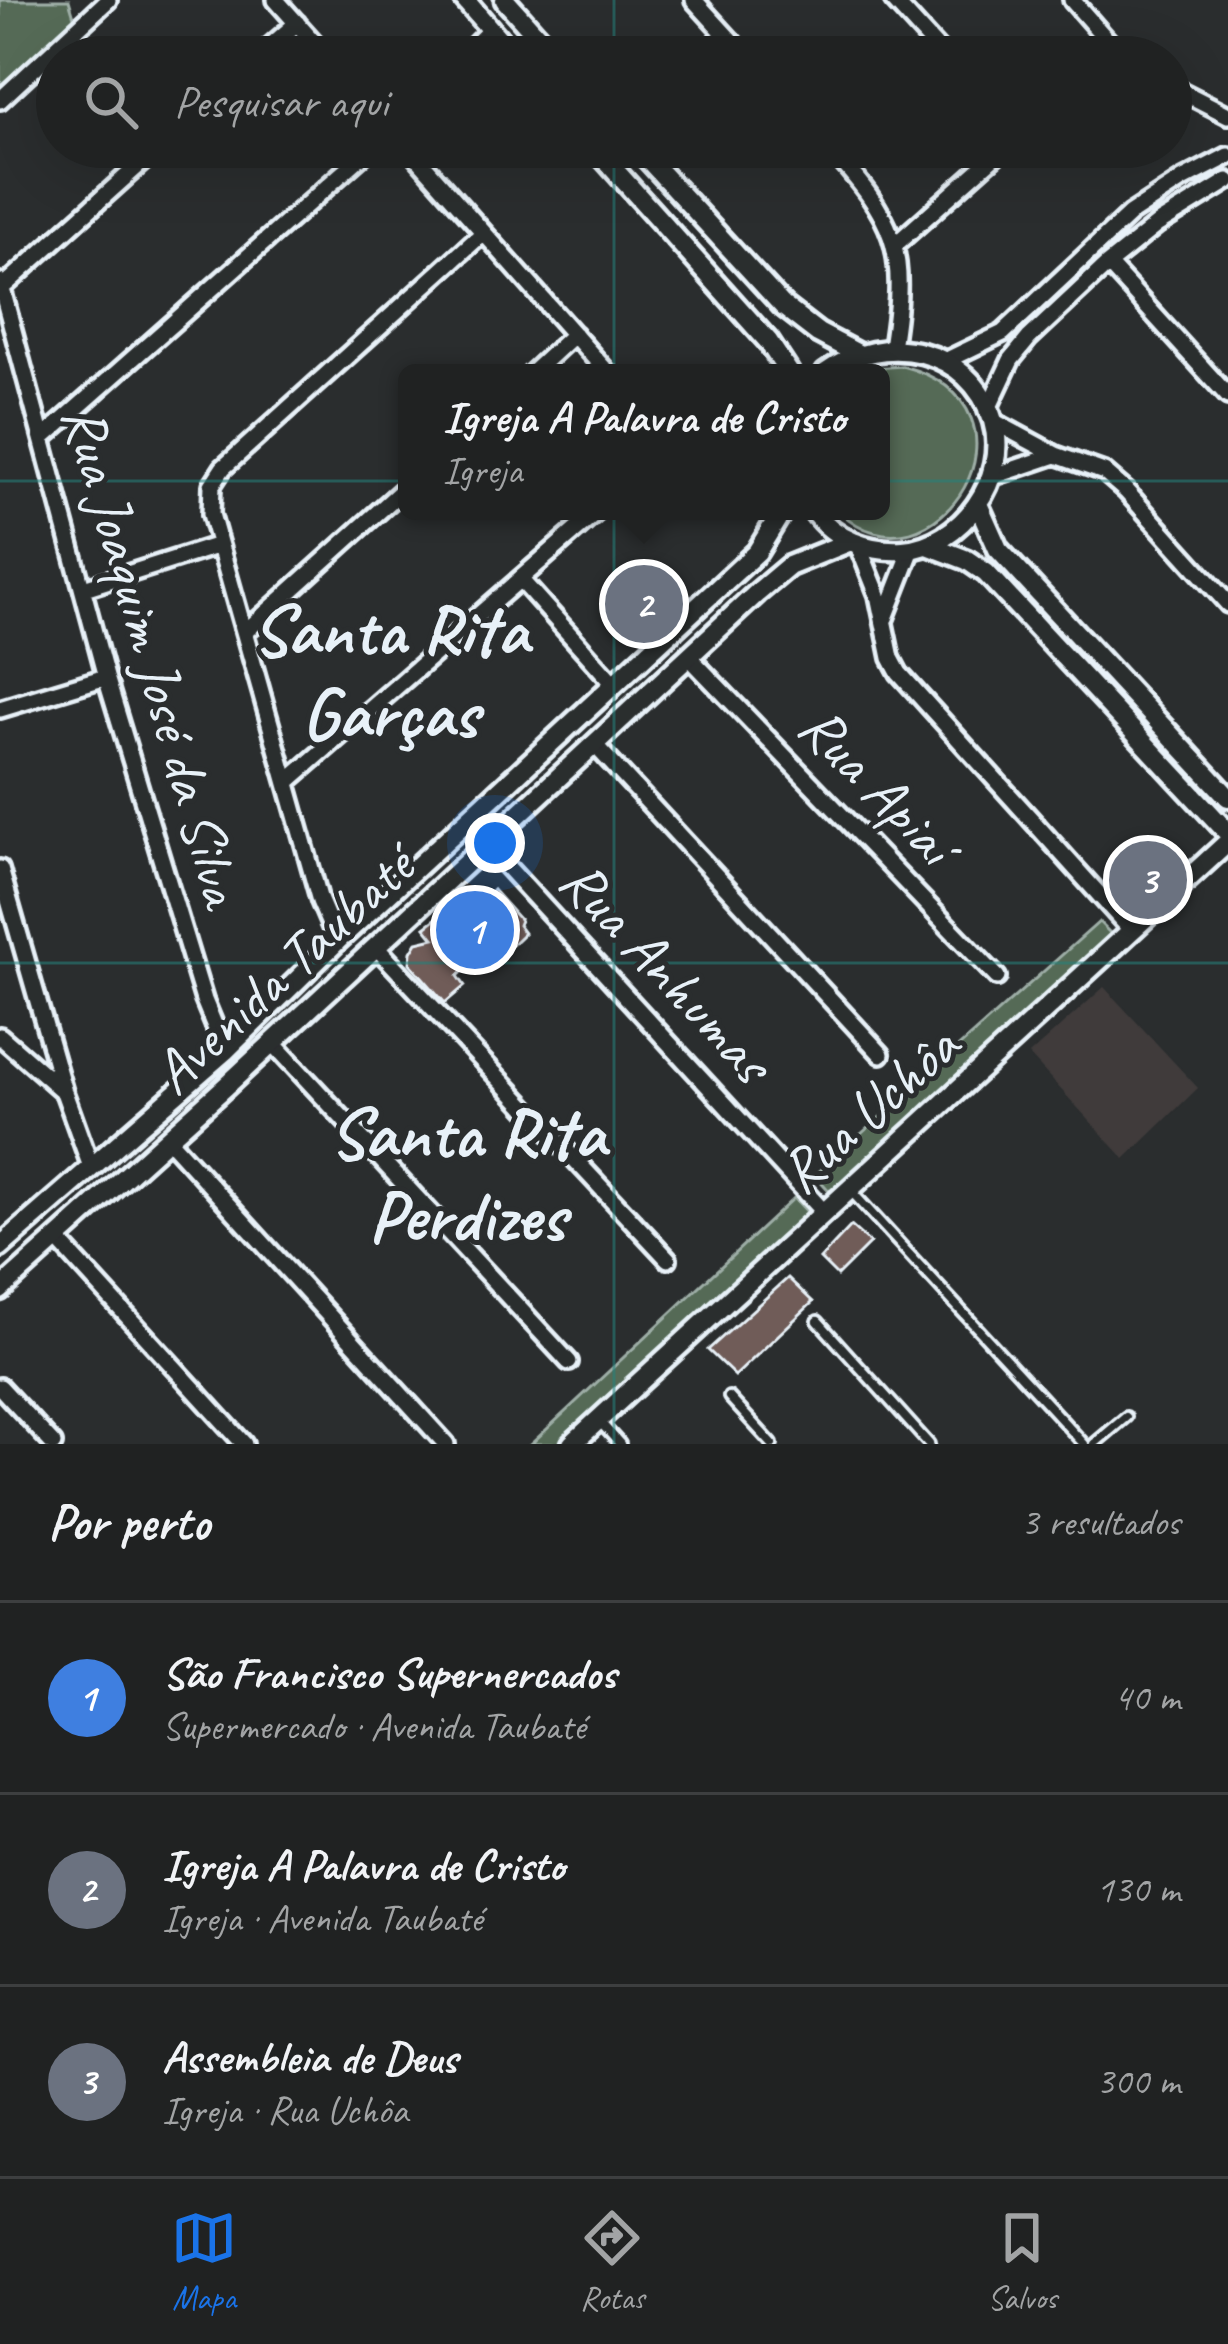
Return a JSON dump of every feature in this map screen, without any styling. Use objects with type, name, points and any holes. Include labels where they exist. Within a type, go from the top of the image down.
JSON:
[{"type":"street","points":[[276,0],[308,36]]},
{"type":"street","points":[[465,0],[495,36]]},
{"type":"street","points":[[505,0],[537,36]]},
{"type":"street","points":[[694,0],[725,34]]},
{"type":"street","points":[[893,0],[926,36]]},
{"type":"street","points":[[1072,0],[1101,36]]},
{"type":"street","points":[[65,36],[97,4]]},
{"type":"street","points":[[282,36],[297,23]]},
{"type":"street","points":[[484,36],[490,30]]},
{"type":"street","points":[[0,100],[36,64]]},
{"type":"street","points":[[1192,97],[1228,115]]},
{"type":"street","points":[[945,361],[1003,333],[1130,214],[1228,156]]},
{"type":"street","points":[[1,285],[135,168]]},
{"type":"street","points":[[43,438],[348,168]]},
{"type":"street","points":[[425,168],[600,364]]},
{"type":"street","points":[[613,168],[768,341],[783,364]]},
{"type":"street","points":[[656,168],[783,305],[818,333],[858,354]]},
{"type":"street","points":[[847,168],[876,201],[896,244],[900,302],[892,347]]},
{"type":"street","points":[[896,244],[981,168]]},
{"type":"street","points":[[820,520],[854,543],[887,551],[920,547],[958,528],[978,504],[991,477],[990,416],[1011,360],[1108,264],[1159,224],[1227,182]]},
{"type":"street","points":[[337,941],[320,901],[219,545],[211,514],[215,476],[482,233]]},
{"type":"street","points":[[1108,264],[1228,396]]},
{"type":"street","name":"Rua Joaquim José da Silva","points":[[1,285],[8,348],[43,438],[106,677],[204,1000],[225,1052]]},
{"type":"street","points":[[542,364],[574,334]]},
{"type":"street","points":[[841,364],[858,354],[892,347],[945,361],[975,389],[990,416],[1056,455],[1103,472],[1126,490],[1228,604]]},
{"type":"street","points":[[991,477],[1056,455]]},
{"type":"street","points":[[245,632],[398,494]]},
{"type":"street","points":[[978,504],[998,549],[1228,797]]},
{"type":"street","points":[[286,782],[588,520]]},
{"type":"street","name":"Avenida Taubaté","points":[[0,1247],[225,1052],[337,941],[757,552],[777,520]]},
{"type":"street","points":[[854,543],[899,673],[1132,931]]},
{"type":"street","name":"Avenida Taubaté","points":[[3,1282],[226,1087],[789,566],[854,543]]},
{"type":"street","points":[[84,588],[219,545]]},
{"type":"street","points":[[884,621],[895,584],[920,547]]},
{"type":"street","points":[[920,547],[967,560],[986,573],[1228,838]]},
{"type":"street","points":[[521,580],[614,684]]},
{"type":"street","name":"Rua Apiaí","points":[[690,658],[997,977]]},
{"type":"street","points":[[0,709],[106,677]]},
{"type":"street","points":[[595,745],[881,1054]]},
{"type":"street","points":[[522,769],[542,793]]},
{"type":"street","name":"Rua Uchôa","points":[[572,1444],[1228,838]]},
{"type":"street","name":"Rua Anhumas","points":[[487,845],[824,1212]]},
{"type":"street","points":[[0,869],[64,1092],[91,1167]]},
{"type":"street","points":[[376,947],[668,1259]]},
{"type":"street","points":[[0,1036],[64,1092]]},
{"type":"street","points":[[272,1042],[569,1362]]},
{"type":"street","points":[[225,1052],[244,1069]]},
{"type":"street","points":[[208,1063],[226,1087]]},
{"type":"street","points":[[168,1139],[446,1444]]},
{"type":"street","points":[[57,1239],[244,1444]]},
{"type":"street","points":[[0,1388],[53,1444]]},
{"type":"lane","points":[[849,1189],[1084,1444]]},
{"type":"lane","points":[[818,1321],[929,1444]]},
{"type":"lane","points":[[729,1397],[772,1444]]},
{"type":"lane","points":[[1094,1444],[1126,1417]]},
{"type":"lane","points":[[598,1420],[618,1442]]},
{"type":"shaded area","points":[[1104,987],[1198,1088],[1125,1159],[1029,1055]]},
{"type":"green space","points":[[0,0],[69,0],[75,20],[57,36],[36,36],[36,55],[0,87]]},
{"type":"green space","points":[[902,366],[948,388],[971,419],[975,454],[964,488],[941,515],[910,532],[875,532],[854,520],[890,520],[890,367]]},
{"type":"green space","points":[[1099,922],[1116,939],[834,1196],[815,1175]]},
{"type":"green space","points":[[794,1198],[811,1216],[562,1444],[531,1444]]},
{"type":"building","points":[[638,578],[666,614],[650,628],[622,593]]},
{"type":"building","points":[[493,890],[520,920],[524,933],[492,964],[481,954],[458,976],[465,986],[445,1003],[410,963],[411,952],[417,942],[434,938],[425,927],[471,892],[489,894]]},
{"type":"building","points":[[851,1226],[870,1243],[837,1276],[820,1259]]},
{"type":"building","points":[[788,1278],[813,1302],[735,1376],[708,1350]]},
{"type":"place","name":"Igreja A Palavra de Cristo","points":[[644,604]]},
{"type":"place","name":"Assembleia de Deus","points":[[1148,880]]},
{"type":"place","name":"São Francisco Supernercados","points":[[475,930]]},
{"type":"district","name":"Santa Rita Garças","points":[[390,670]]},
{"type":"district","name":"Santa Rita Perdizes","points":[[467,1174]]}]
